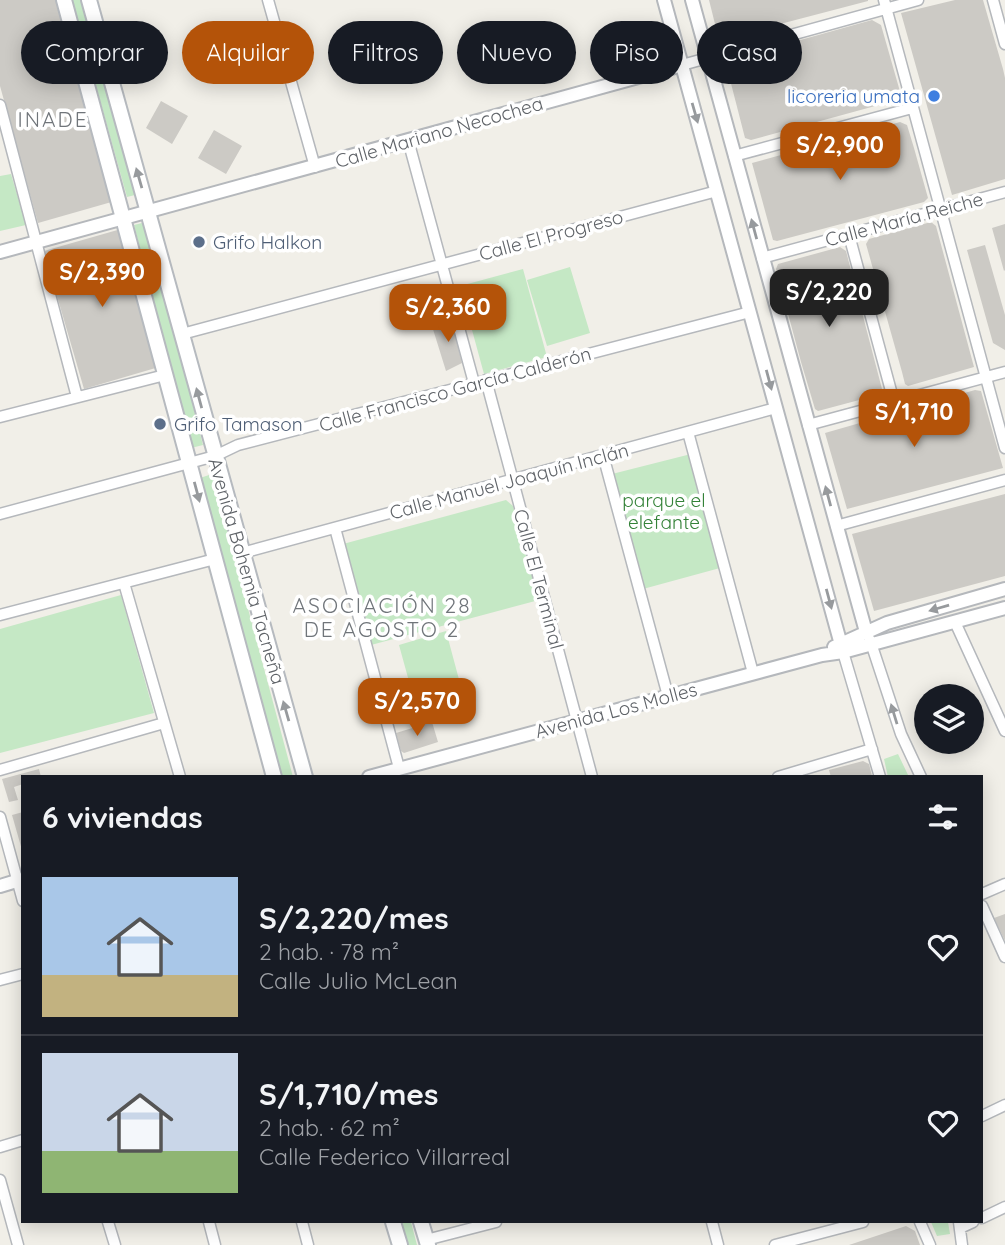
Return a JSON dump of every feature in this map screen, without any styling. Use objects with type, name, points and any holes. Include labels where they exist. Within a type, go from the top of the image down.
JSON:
[{"type":"main road","name":"Avenida Bohemia Tacneña","points":[[64,0],[273,775]]},
{"type":"main road","name":"Avenida Bohemia Tacneña","points":[[89,0],[304,775]]},
{"type":"main road","points":[[393,1223],[400,1245]]},
{"type":"main road","points":[[421,1223],[427,1243]]},
{"type":"street","points":[[268,0],[315,167]]},
{"type":"street","points":[[664,0],[670,21]]},
{"type":"street","points":[[692,0],[698,21]]},
{"type":"street","name":"Calle Mariano Necochea","points":[[802,29],[885,4],[918,0]]},
{"type":"street","points":[[993,0],[1005,44]]},
{"type":"street","points":[[885,4],[1005,448]]},
{"type":"street","points":[[683,69],[879,775]]},
{"type":"street","name":"Calle Mariano Necochea","points":[[0,251],[613,84]]},
{"type":"street","points":[[715,84],[869,638],[901,734],[920,775]]},
{"type":"street","points":[[0,106],[77,397]]},
{"type":"street","points":[[734,156],[912,108]]},
{"type":"street","points":[[408,140],[474,383]]},
{"type":"street","name":"Calle El Progreso","points":[[182,334],[717,191]]},
{"type":"street","name":"Calle María Reiche","points":[[762,258],[1005,192]]},
{"type":"street","points":[[849,235],[894,402]]},
{"type":"street","name":"Calle Francisco García Calderón","points":[[0,514],[215,456],[238,445],[750,313]]},
{"type":"street","points":[[808,425],[1005,372]]},
{"type":"street","points":[[0,417],[165,374]]},
{"type":"street","name":"Calle El Terminal","points":[[486,380],[591,775]]},
{"type":"street","name":"Calle Manuel Joaquín Inclán","points":[[242,554],[776,408]]},
{"type":"street","points":[[688,432],[753,673]]},
{"type":"street","points":[[603,455],[668,696]]},
{"type":"street","points":[[836,526],[1005,480]]},
{"type":"street","points":[[335,528],[399,768]]},
{"type":"street","points":[[0,615],[215,559]]},
{"type":"street","points":[[124,583],[179,775]]},
{"type":"street","name":"Avenida Los Molles","points":[[869,638],[887,623],[1005,590]]},
{"type":"street","name":"Avenida Los Molles","points":[[376,775],[822,654],[869,638],[955,622],[1005,608]]},
{"type":"street","points":[[955,622],[1005,731]]},
{"type":"street","points":[[0,770],[164,723]]},
{"type":"street","points":[[787,775],[872,749]]},
{"type":"street","points":[[0,817],[20,880],[0,886]]},
{"type":"street","points":[[983,894],[1005,884]]},
{"type":"street","points":[[983,908],[1005,957]]},
{"type":"street","points":[[0,980],[21,975]]},
{"type":"street","points":[[983,1116],[1005,1105]]},
{"type":"street","points":[[0,1147],[21,1141]]},
{"type":"street","points":[[0,1180],[18,1245]]},
{"type":"street","points":[[983,1218],[1005,1207]]},
{"type":"street","points":[[108,1223],[115,1245]]},
{"type":"street","points":[[208,1223],[215,1245]]},
{"type":"street","points":[[302,1223],[308,1245]]},
{"type":"street","points":[[427,1243],[493,1223]]},
{"type":"street","points":[[712,1223],[718,1245]]},
{"type":"street","points":[[775,1245],[859,1223]]},
{"type":"street","points":[[920,1223],[930,1245]]},
{"type":"street","points":[[960,1225],[962,1245]]},
{"type":"green space","points":[[72,0],[85,0],[91,21],[78,21]]},
{"type":"green space","points":[[95,84],[108,84],[139,194],[127,197]]},
{"type":"green space","points":[[11,174],[26,225],[0,231],[0,176]]},
{"type":"green space","points":[[146,222],[203,445],[191,448],[134,225]]},
{"type":"green space","points":[[570,267],[590,333],[547,346],[527,280]]},
{"type":"green space","points":[[523,269],[547,357],[484,374],[460,286]]},
{"type":"green space","name":"parque el elefante","points":[[691,454],[720,568],[643,589],[612,474]]},
{"type":"green space","points":[[212,474],[292,775],[279,775],[200,478]]},
{"type":"green space","points":[[506,500],[513,506],[539,600],[371,645],[343,544]]},
{"type":"green space","points":[[121,595],[154,713],[0,753],[0,629]]},
{"type":"green space","points":[[446,631],[468,713],[421,725],[399,645]]},
{"type":"green space","points":[[898,754],[908,775],[888,775],[884,759]]},
{"type":"green space","points":[[399,1223],[411,1223],[417,1245],[406,1245]]},
{"type":"green space","points":[[931,1223],[948,1223],[950,1234],[937,1236]]},
{"type":"building","points":[[0,0],[61,0],[67,21],[21,21],[21,84],[84,84],[115,201],[38,223],[0,86]]},
{"type":"building","points":[[709,0],[868,0],[792,21],[714,21]]},
{"type":"building","points":[[955,0],[983,0],[1003,69],[1005,179],[952,195],[901,13]]},
{"type":"building","points":[[872,20],[881,25],[901,95],[897,100],[751,140],[745,138],[731,84],[802,84],[802,40]]},
{"type":"building","points":[[161,101],[188,116],[172,144],[146,128]]},
{"type":"building","points":[[900,122],[907,125],[914,148],[928,198],[924,202],[773,240],[752,163]]},
{"type":"building","points":[[214,130],[242,146],[226,174],[198,158]]},
{"type":"building","points":[[931,222],[936,226],[974,367],[908,386],[905,384],[866,244],[869,239]]},
{"type":"building","points":[[1005,224],[1005,270],[1004,271],[992,228]]},
{"type":"building","points":[[121,229],[159,367],[84,389],[44,251]]},
{"type":"building","points":[[985,245],[1005,315],[1005,350],[993,343],[967,250]]},
{"type":"building","points":[[840,247],[846,251],[882,389],[878,395],[818,411],[815,409],[801,362],[776,269],[778,264]]},
{"type":"building","points":[[451,318],[462,363],[446,371],[432,326]]},
{"type":"building","points":[[975,390],[981,391],[1003,468],[847,509],[825,433]]},
{"type":"building","points":[[1005,494],[1005,576],[874,611],[852,534]]},
{"type":"building","points":[[432,722],[438,742],[404,753],[401,751],[396,733]]},
{"type":"building","points":[[863,761],[869,764],[872,775],[830,775],[829,770]]},
{"type":"building","points":[[39,769],[40,775],[21,775],[21,785],[14,787],[18,800],[9,802],[2,779]]},
{"type":"building","points":[[21,813],[21,846],[12,815]]},
{"type":"building","points":[[1005,914],[1005,941],[994,918]]},
{"type":"building","points":[[906,1226],[915,1231],[920,1245],[849,1245]]},
{"type":"place","name":"licoreria umata","points":[[934,96]]},
{"type":"place","name":"Grifo Halkon","points":[[199,242]]},
{"type":"place","name":"Grifo Tamason","points":[[160,424]]},
{"type":"district","name":"INADE","points":[[53,120]]},
{"type":"district","name":"ASOCIACIÓN 28 DE AGOSTO 2","points":[[382,618]]}]
